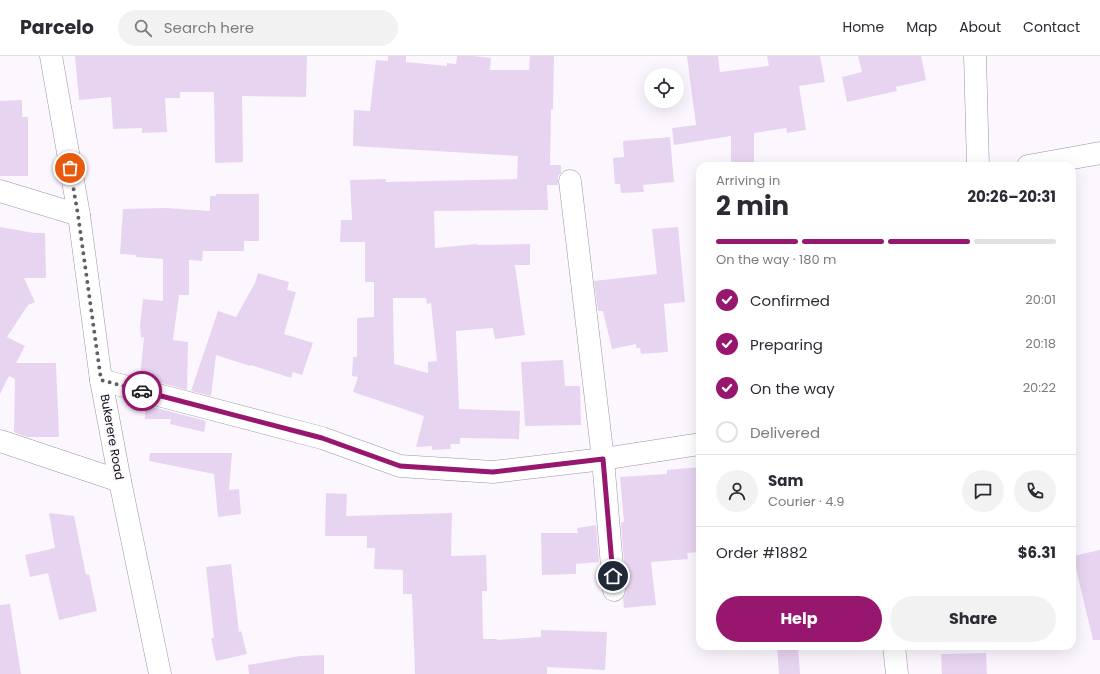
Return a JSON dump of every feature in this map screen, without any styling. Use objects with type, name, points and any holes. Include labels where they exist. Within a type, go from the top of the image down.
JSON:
[{"type":"street","name":"Bukerere Road","points":[[51,56],[78,215],[101,380],[120,481],[160,674]]},
{"type":"street","points":[[975,56],[978,162]]},
{"type":"street","points":[[1050,162],[1100,153]]},
{"type":"street","points":[[570,181],[603,459],[614,590]]},
{"type":"street","points":[[0,191],[78,215]]},
{"type":"street","points":[[101,380],[322,438],[400,466],[493,472],[603,459],[696,445]]},
{"type":"street","points":[[0,441],[120,481]]},
{"type":"street","points":[[894,650],[897,674]]},
{"type":"building","points":[[75,56],[307,56],[306,97],[242,96],[243,162],[215,163],[214,92],[180,92],[180,98],[165,98],[167,132],[142,133],[142,128],[113,129],[111,97],[79,100]]},
{"type":"building","points":[[388,56],[406,56],[406,62],[447,66],[447,63],[456,64],[457,56],[473,56],[491,58],[490,70],[529,70],[530,56],[554,56],[550,165],[561,165],[561,173],[558,176],[558,185],[547,185],[548,210],[434,211],[435,248],[477,244],[530,244],[530,265],[515,265],[525,335],[495,339],[493,328],[456,331],[459,409],[520,411],[519,439],[460,438],[460,444],[450,444],[451,449],[432,450],[432,446],[416,447],[424,416],[353,392],[358,377],[352,376],[353,357],[357,357],[357,318],[374,317],[374,282],[365,282],[365,242],[340,242],[341,220],[352,220],[350,180],[386,179],[386,182],[517,179],[518,156],[353,146],[354,110],[370,111],[376,60],[388,61]],"holes":[[[393,298],[426,298],[427,304],[431,303],[437,361],[428,362],[428,373],[394,364]]]},
{"type":"building","points":[[687,56],[718,56],[720,72],[769,66],[767,56],[820,56],[825,82],[799,86],[806,130],[787,133],[786,128],[754,133],[754,162],[731,162],[731,136],[674,145],[672,128],[696,125]]},
{"type":"building","points":[[858,56],[921,56],[926,80],[896,87],[897,91],[847,102],[842,77],[862,72]]},
{"type":"building","points":[[22,100],[22,117],[28,117],[28,176],[0,176],[0,101]]},
{"type":"building","points":[[670,137],[674,182],[643,185],[644,192],[621,193],[620,184],[615,184],[613,158],[624,157],[623,141]]},
{"type":"building","points":[[216,194],[259,194],[259,241],[244,241],[244,251],[203,251],[202,261],[189,260],[189,295],[179,295],[173,340],[188,342],[187,390],[140,377],[144,337],[141,338],[140,326],[143,299],[163,301],[163,259],[120,254],[123,209],[166,208],[210,211],[210,196],[216,196]]},
{"type":"building","points":[[0,227],[34,233],[45,233],[46,278],[24,278],[35,302],[28,305],[7,337],[25,346],[16,363],[56,363],[59,437],[27,437],[14,432],[15,379],[9,376],[0,394]]},
{"type":"building","points":[[678,227],[685,302],[664,304],[668,352],[641,354],[640,348],[636,348],[636,344],[612,349],[603,311],[598,311],[594,281],[657,274],[652,229]]},
{"type":"building","points":[[258,273],[289,282],[287,290],[296,292],[284,334],[313,343],[302,375],[293,372],[291,378],[216,355],[211,396],[191,391],[218,311],[236,317],[255,283]]},
{"type":"building","points":[[563,360],[565,386],[580,386],[581,425],[525,426],[521,362]]},
{"type":"building","points":[[145,405],[206,421],[204,432],[170,424],[171,419],[145,419]]},
{"type":"building","points":[[150,453],[232,453],[229,490],[239,489],[241,514],[218,517],[214,474],[149,461]]},
{"type":"building","points":[[696,467],[696,552],[687,553],[688,559],[651,562],[656,605],[624,608],[623,598],[626,589],[621,522],[624,522],[620,477],[667,474],[667,470]]},
{"type":"building","points":[[326,493],[347,494],[346,516],[452,513],[451,556],[486,555],[487,591],[482,591],[483,639],[497,640],[541,637],[541,630],[607,632],[605,670],[547,667],[547,674],[415,674],[412,594],[403,594],[403,570],[374,569],[375,548],[367,548],[367,536],[325,536]]},
{"type":"building","points":[[49,513],[74,516],[86,575],[89,574],[97,611],[59,620],[48,573],[30,577],[25,555],[55,548]]},
{"type":"building","points":[[596,525],[599,562],[576,564],[576,574],[542,575],[541,533],[578,533],[577,528]]},
{"type":"building","points":[[1100,550],[1100,640],[1093,640],[1076,569],[1076,555]]},
{"type":"building","points":[[231,564],[239,632],[241,631],[247,654],[216,661],[211,638],[214,638],[206,567]]},
{"type":"building","points":[[10,604],[21,674],[0,674],[0,605]]},
{"type":"building","points":[[777,650],[798,650],[800,674],[779,674]]},
{"type":"building","points":[[986,653],[987,674],[942,674],[941,654]]},
{"type":"building","points":[[324,655],[324,674],[249,674],[248,665],[300,656]]},
{"type":"way so far","points":[[70,168],[101,380],[142,391]]},
{"type":"route","points":[[142,391],[322,438],[400,466],[493,472],[603,459],[613,576]]}]
